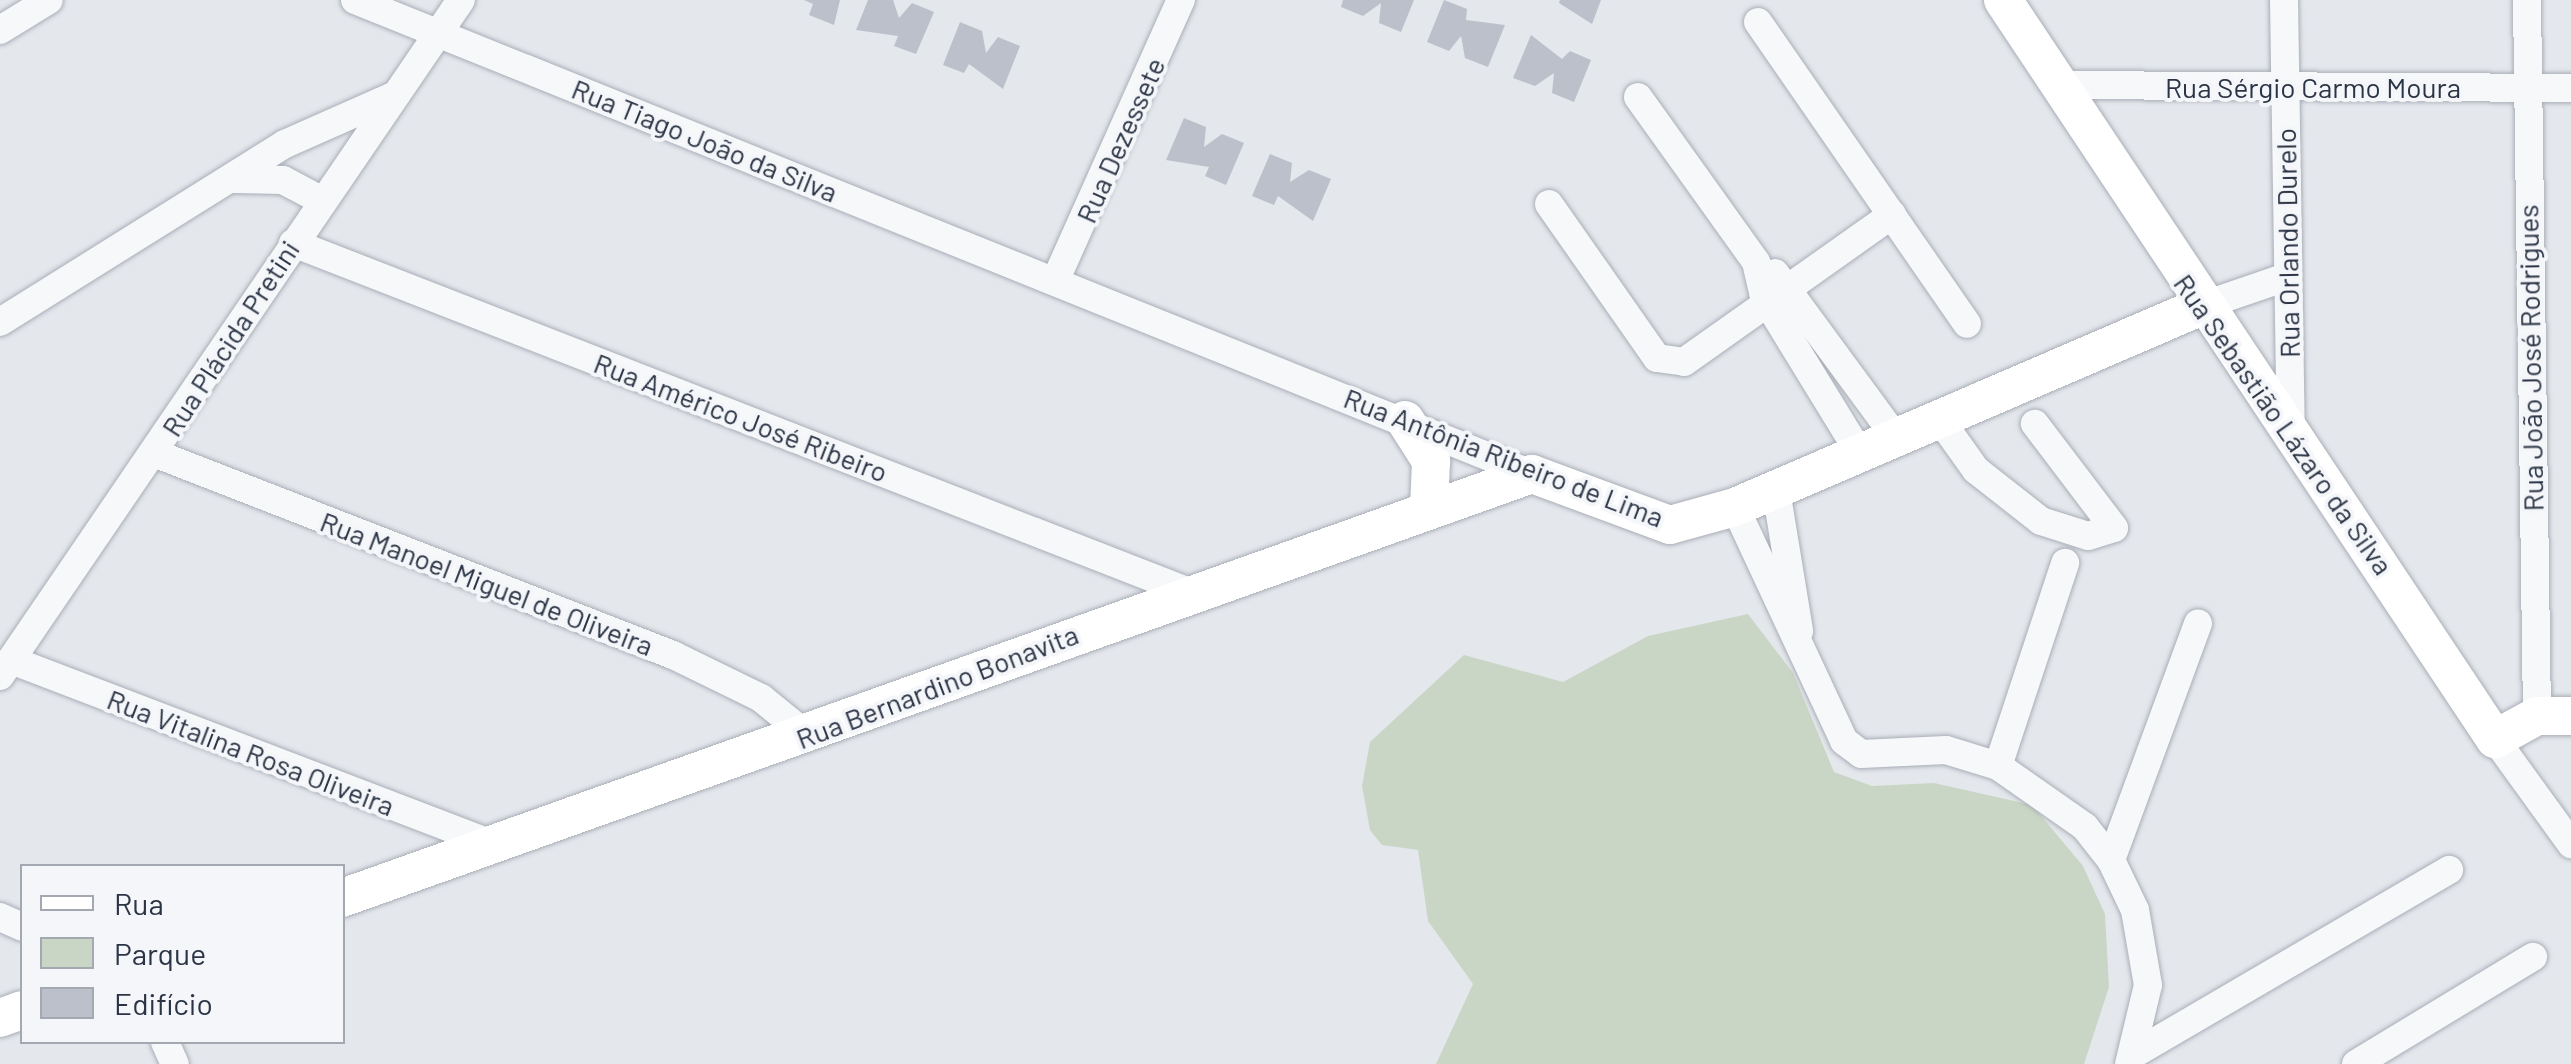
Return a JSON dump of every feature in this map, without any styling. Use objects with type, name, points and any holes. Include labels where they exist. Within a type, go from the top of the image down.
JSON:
[{"type":"street","points":[[0,30],[49,0]]},
{"type":"street","name":"Rua Tiago João da Silva","points":[[355,0],[1056,279]]},
{"type":"street","name":"Rua Plácida Pretini","points":[[5,668],[154,453],[390,96],[460,0]]},
{"type":"street","name":"Rua Dezessete","points":[[1056,279],[1182,0]]},
{"type":"street","name":"Rua Sebastião Lázaro da Silva","points":[[2003,0],[2027,18],[2054,86],[2202,306],[2291,426],[2495,739],[2571,844]]},
{"type":"street","name":"Rua Orlando Durelo","points":[[2284,0],[2291,426]]},
{"type":"street","name":"Rua João José Rodrigues","points":[[2527,0],[2526,88],[2554,716]]},
{"type":"street","points":[[1758,22],[1968,324]]},
{"type":"street","name":"Rua Sérgio Carmo Moura","points":[[2054,86],[2571,88]]},
{"type":"street","points":[[0,322],[343,112],[390,96]]},
{"type":"street","points":[[1638,97],[1756,262],[1764,297],[1861,455]]},
{"type":"street","points":[[234,179],[283,180],[322,200]]},
{"type":"street","points":[[1550,204],[1657,358],[1684,362],[1764,297],[1892,215]]},
{"type":"street","name":"Rua Américo José Ribeiro","points":[[293,243],[1189,592]]},
{"type":"street","points":[[1756,262],[1788,281],[1897,439]]},
{"type":"street","name":"Rua Antônia Ribeiro de Lima","points":[[1056,279],[1532,474],[1670,524],[1736,507],[2202,306],[2286,278]]},
{"type":"street","points":[[1405,420],[1431,460],[1429,509]]},
{"type":"street","points":[[1941,421],[1976,470],[2041,521],[2088,536],[2114,528],[2035,424]]},
{"type":"street","name":"Rua Manoel Miguel de Oliveira","points":[[154,453],[673,656],[761,698],[808,736]]},
{"type":"street","name":"Rua Bernardino Bonavita","points":[[345,897],[808,736],[1189,592],[1532,474]]},
{"type":"street","points":[[1776,490],[1798,631]]},
{"type":"street","points":[[1736,507],[1798,631],[1844,741],[1861,754],[1946,750],[1998,766],[2085,827],[2111,860],[2136,910],[2148,985],[2131,1059]]},
{"type":"street","points":[[1998,766],[2066,563]]},
{"type":"street","points":[[2111,860],[2198,623]]},
{"type":"street","name":"Rua Vitalina Rosa Oliveira","points":[[5,668],[492,844]]},
{"type":"street","points":[[2495,739],[2554,716]]},
{"type":"street","points":[[2131,1059],[2449,870]]},
{"type":"street","points":[[2356,1064],[2533,957]]},
{"type":"green space","points":[[1748,614],[1793,673],[1834,772],[1872,786],[1934,783],[2032,805],[2083,866],[2105,914],[2109,987],[2084,1064],[1436,1064],[1473,984],[1428,921],[1418,850],[1382,845],[1370,830],[1362,786],[1370,742],[1464,655],[1563,682],[1648,636]]},
{"type":"building","points":[[804,0],[840,0],[834,25],[809,15],[813,4]]},
{"type":"building","points":[[868,0],[893,0],[899,18],[912,3],[934,12],[916,54],[894,46],[898,36],[856,30]]},
{"type":"building","points":[[1343,0],[1414,0],[1401,32],[1379,23],[1381,3],[1363,16],[1341,7]]},
{"type":"building","points":[[1444,0],[1467,9],[1466,20],[1505,25],[1488,67],[1465,58],[1461,36],[1449,51],[1427,42]]},
{"type":"building","points":[[1560,0],[1601,0],[1592,24],[1559,3]]},
{"type":"building","points":[[960,22],[982,31],[986,53],[998,37],[1020,46],[1003,89],[969,64],[964,73],[943,65]]},
{"type":"building","points":[[1531,35],[1562,59],[1570,51],[1591,60],[1574,102],[1552,93],[1554,73],[1535,86],[1513,78]]},
{"type":"building","points":[[1184,118],[1206,127],[1204,147],[1222,134],[1244,143],[1226,185],[1205,176],[1209,167],[1166,160]]},
{"type":"building","points":[[1270,154],[1292,163],[1290,182],[1309,170],[1331,179],[1313,221],[1278,196],[1274,205],[1252,196]]}]
